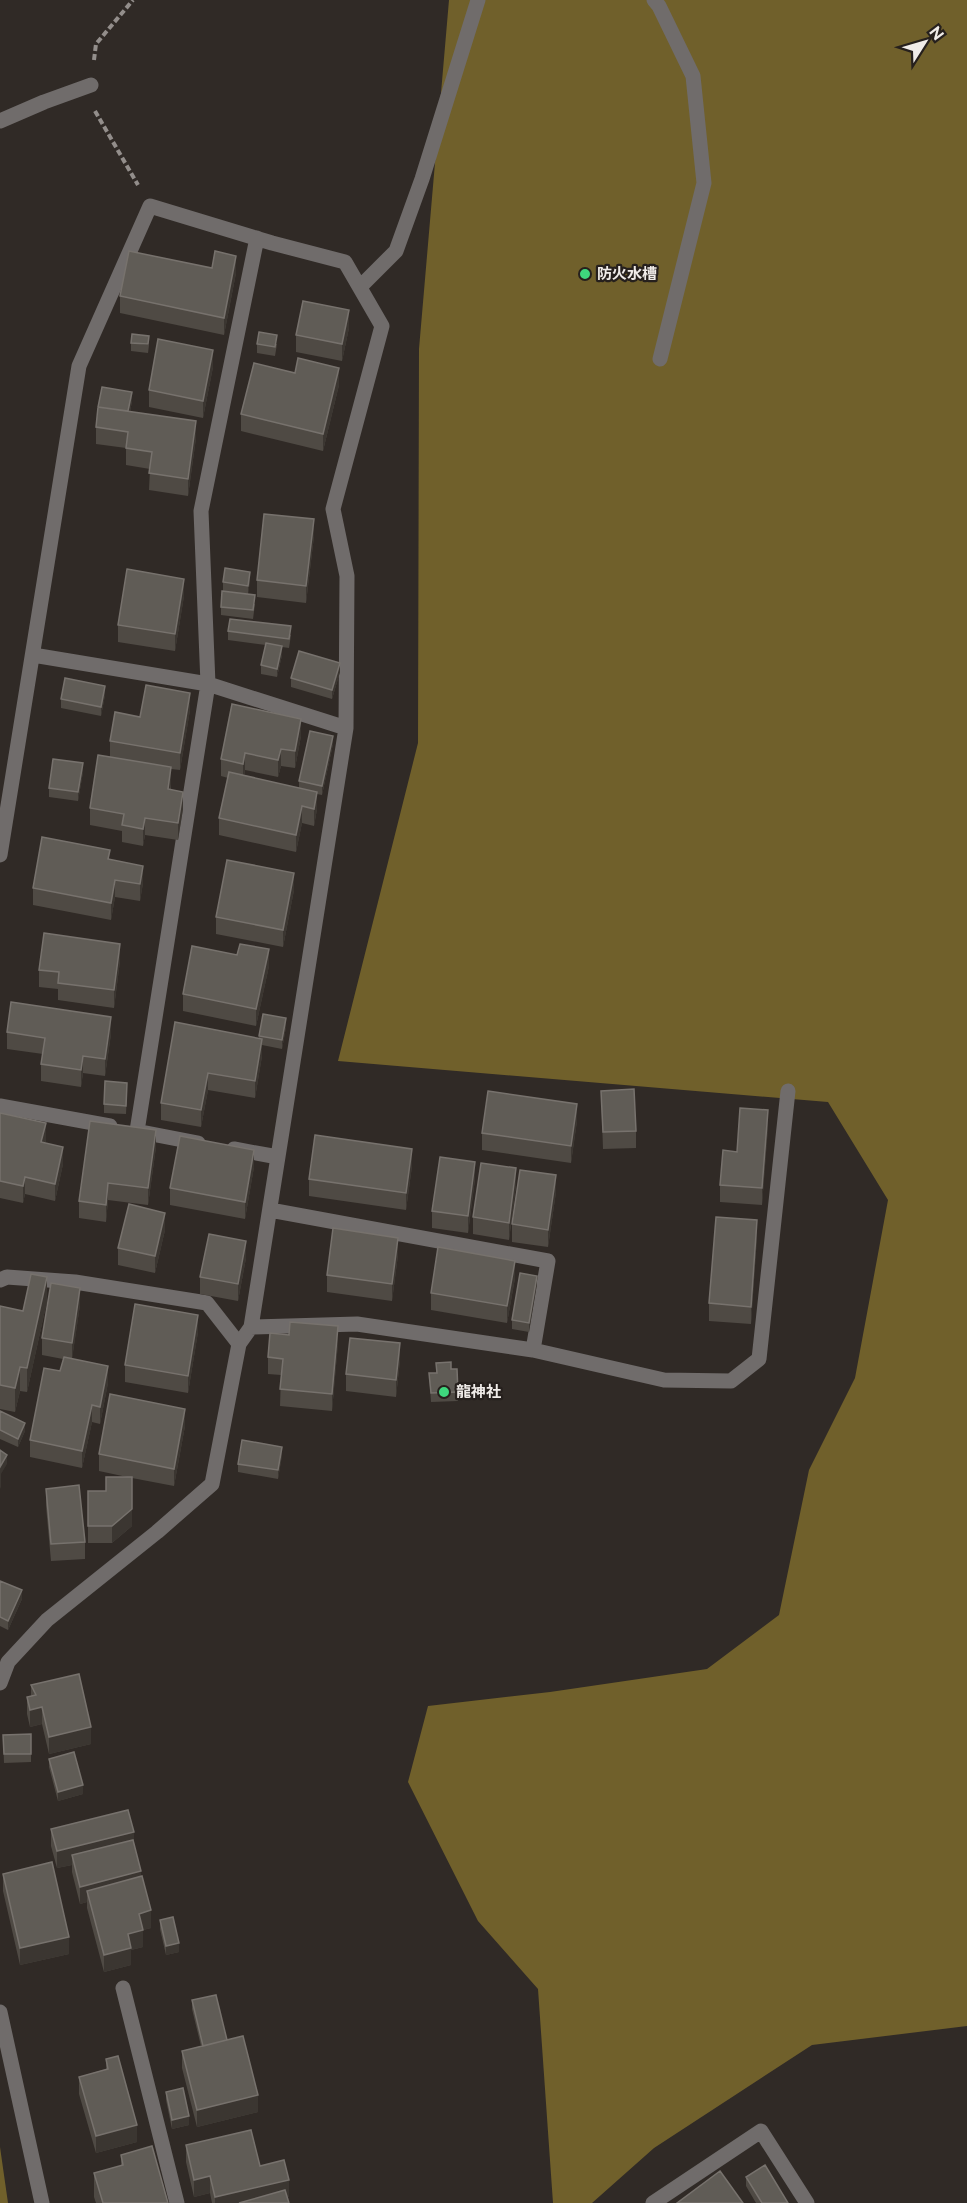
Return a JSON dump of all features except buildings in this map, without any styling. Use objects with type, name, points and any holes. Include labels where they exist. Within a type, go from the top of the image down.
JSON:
[{"type":"street","points":[[360,287],[396,251],[422,179],[478,0]]},
{"type":"street","points":[[654,0],[693,76],[704,183],[660,359]]},
{"type":"street","points":[[0,121],[91,85]]},
{"type":"street","points":[[0,855],[79,366],[150,206],[345,262],[382,326],[333,509],[347,576],[346,728],[251,1327],[239,1344],[212,1484],[157,1532],[46,1620],[8,1662],[0,1683]]},
{"type":"street","points":[[137,1131],[208,684],[201,511],[257,238]]},
{"type":"street","points":[[33,655],[208,684],[346,728]]},
{"type":"street","points":[[251,1327],[357,1324],[533,1350],[664,1380],[731,1381],[759,1359],[788,1091]]},
{"type":"street","points":[[0,1106],[278,1157]]},
{"type":"street","points":[[270,1210],[548,1261],[533,1350]]},
{"type":"street","points":[[0,1280],[7,1277],[75,1282],[207,1303],[239,1344]]},
{"type":"street","points":[[123,1988],[177,2203]]},
{"type":"street","points":[[0,2012],[42,2203]]},
{"type":"street","points":[[652,2203],[761,2132],[807,2203]]},
{"type":"shaded area","points":[[449,0],[967,0],[967,2026],[812,2045],[654,2148],[592,2203],[553,2203],[538,1989],[478,1921],[408,1782],[428,1706],[550,1692],[707,1669],[779,1615],[809,1470],[855,1378],[888,1200],[828,1102],[338,1061],[418,743],[419,349]]},
{"type":"shaded area","points":[[0,2147],[8,2203],[0,2203]]},
{"type":"place","name":"防火水槽","points":[[585,274]]},
{"type":"place","name":"龍神社","points":[[444,1392]]}]
